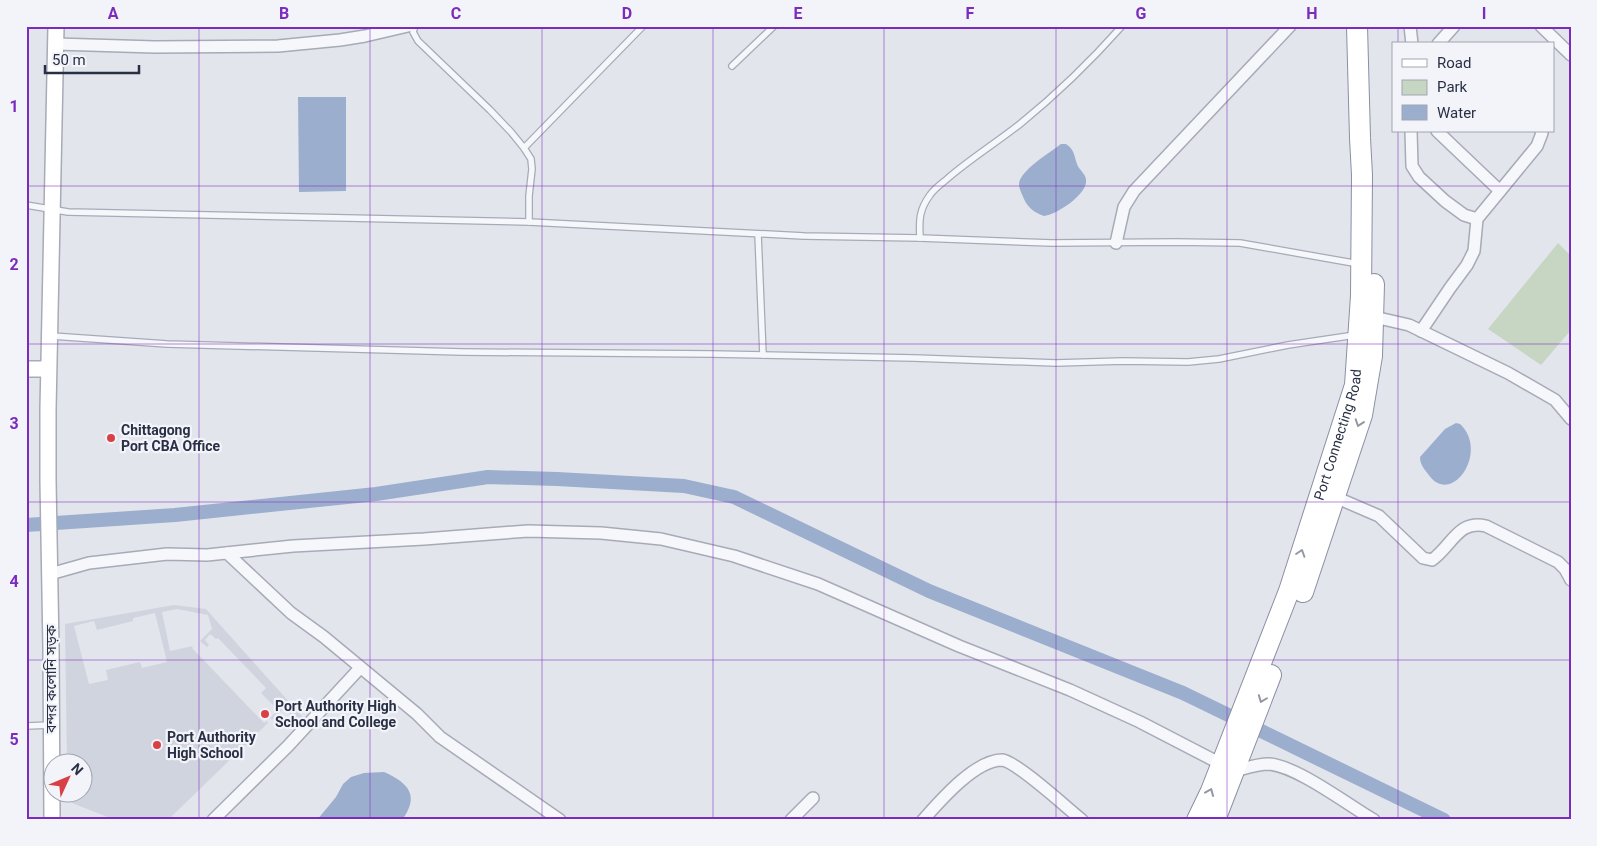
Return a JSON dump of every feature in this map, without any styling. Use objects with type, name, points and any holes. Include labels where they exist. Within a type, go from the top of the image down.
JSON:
[{"type":"highway","name":"Port Connecting Road","points":[[1280,635],[1289,591],[1355,385],[1359,335],[1362,175],[1357,26]]},
{"type":"highway","name":"Port Connecting Road","points":[[1215,820],[1228,767],[1335,497],[1362,415],[1367,392],[1372,356],[1374,318],[1372,117],[1366,26]]},
{"type":"highway","name":"Port Connecting Road","points":[[1197,820],[1228,767]]},
{"type":"street","name":"বন্দর কলোনি সড়ক","points":[[52,820],[48,369],[56,26]]},
{"type":"street","points":[[56,44],[155,48],[278,46],[340,40],[408,26]]},
{"type":"street","points":[[1116,243],[1124,207],[1134,191],[1290,26]]},
{"type":"street","points":[[1410,26],[1412,42]]},
{"type":"street","points":[[1444,42],[1454,26]]},
{"type":"street","points":[[1540,26],[1571,55]]},
{"type":"street","points":[[1412,132],[1412,166],[1419,177],[1445,201],[1464,215],[1477,219]]},
{"type":"street","points":[[1438,132],[1500,191]]},
{"type":"street","points":[[1421,331],[1467,265],[1474,251],[1477,219],[1537,146],[1541,132]]},
{"type":"street","points":[[1374,318],[1408,325],[1532,385],[1555,400],[1571,420]]},
{"type":"street","points":[[26,369],[48,369]]},
{"type":"street","points":[[1335,497],[1379,516],[1423,558],[1432,560],[1440,554],[1459,532],[1468,526],[1476,524],[1486,526],[1551,558],[1565,568],[1571,580]]},
{"type":"street","points":[[50,571],[89,563],[167,554],[187,556],[293,546],[528,531],[592,533],[661,539],[734,556],[818,584],[959,646],[1070,690],[1140,722],[1228,767],[1270,764],[1285,769],[1319,785],[1374,820]]},
{"type":"street","points":[[227,553],[291,612],[417,714],[440,737],[560,820]]},
{"type":"street","points":[[213,820],[288,746],[360,668]]},
{"type":"street","points":[[923,820],[950,790],[965,778],[990,762],[1003,760],[1027,774],[1082,820]]},
{"type":"street","points":[[791,820],[813,798]]},
{"type":"lane","points":[[415,26],[413,32],[418,41],[490,110],[524,148],[531,159],[529,222]]},
{"type":"lane","points":[[524,148],[643,26]]},
{"type":"lane","points":[[732,66],[774,26]]},
{"type":"lane","points":[[920,238],[919,219],[924,204],[932,192],[1063,88],[1122,26]]},
{"type":"lane","points":[[26,205],[68,212],[529,222],[877,238],[1052,243],[1240,243],[1361,264]]},
{"type":"lane","points":[[758,234],[763,355]]},
{"type":"lane","points":[[50,336],[167,344],[462,352],[763,355],[1056,363],[1188,362],[1219,359],[1359,335]]},
{"type":"lane","points":[[26,726],[51,725]]},
{"type":"shaded area","name":"Port Authority High School","points":[[174,605],[206,609],[308,723],[212,820],[205,820],[301,726],[284,708],[272,720],[270,718],[278,710],[261,693],[266,688],[218,638],[216,639],[210,634],[205,640],[209,645],[207,647],[200,641],[212,629],[208,615],[177,609],[162,612],[170,651],[193,646],[192,648],[264,723],[267,721],[268,723],[171,817],[173,820],[115,820],[75,804],[92,804],[92,754],[67,754],[65,624]],"holes":[[[155,613],[167,662],[142,668],[140,662],[106,670],[108,680],[89,684],[74,626],[94,621],[97,630]]]},
{"type":"green space","points":[[1558,243],[1571,256],[1571,330],[1541,365],[1488,329]]},
{"type":"water","points":[[298,97],[346,97],[346,191],[299,192]]},
{"type":"water","points":[[1061,144],[1066,144],[1072,150],[1078,166],[1086,178],[1085,186],[1070,203],[1056,212],[1044,216],[1030,208],[1024,199],[1019,184],[1030,167]]},
{"type":"water","points":[[1456,423],[1460,424],[1468,436],[1471,448],[1469,461],[1464,472],[1456,481],[1447,484],[1437,483],[1424,468],[1420,457],[1445,429]]},
{"type":"water","points":[[384,772],[400,781],[409,791],[411,797],[410,804],[402,820],[317,820],[336,797],[343,784],[351,777],[364,773]]},
{"type":"waterway","points":[[26,525],[175,515],[376,494],[488,477],[684,486],[734,497],[929,591],[1183,693],[1444,820]]},
{"type":"place","name":"Chittagong Port CBA Office","points":[[111,438]]},
{"type":"place","name":"Port Authority High School and College","points":[[265,714]]},
{"type":"place","name":"Port Authority High School","points":[[157,745]]}]
